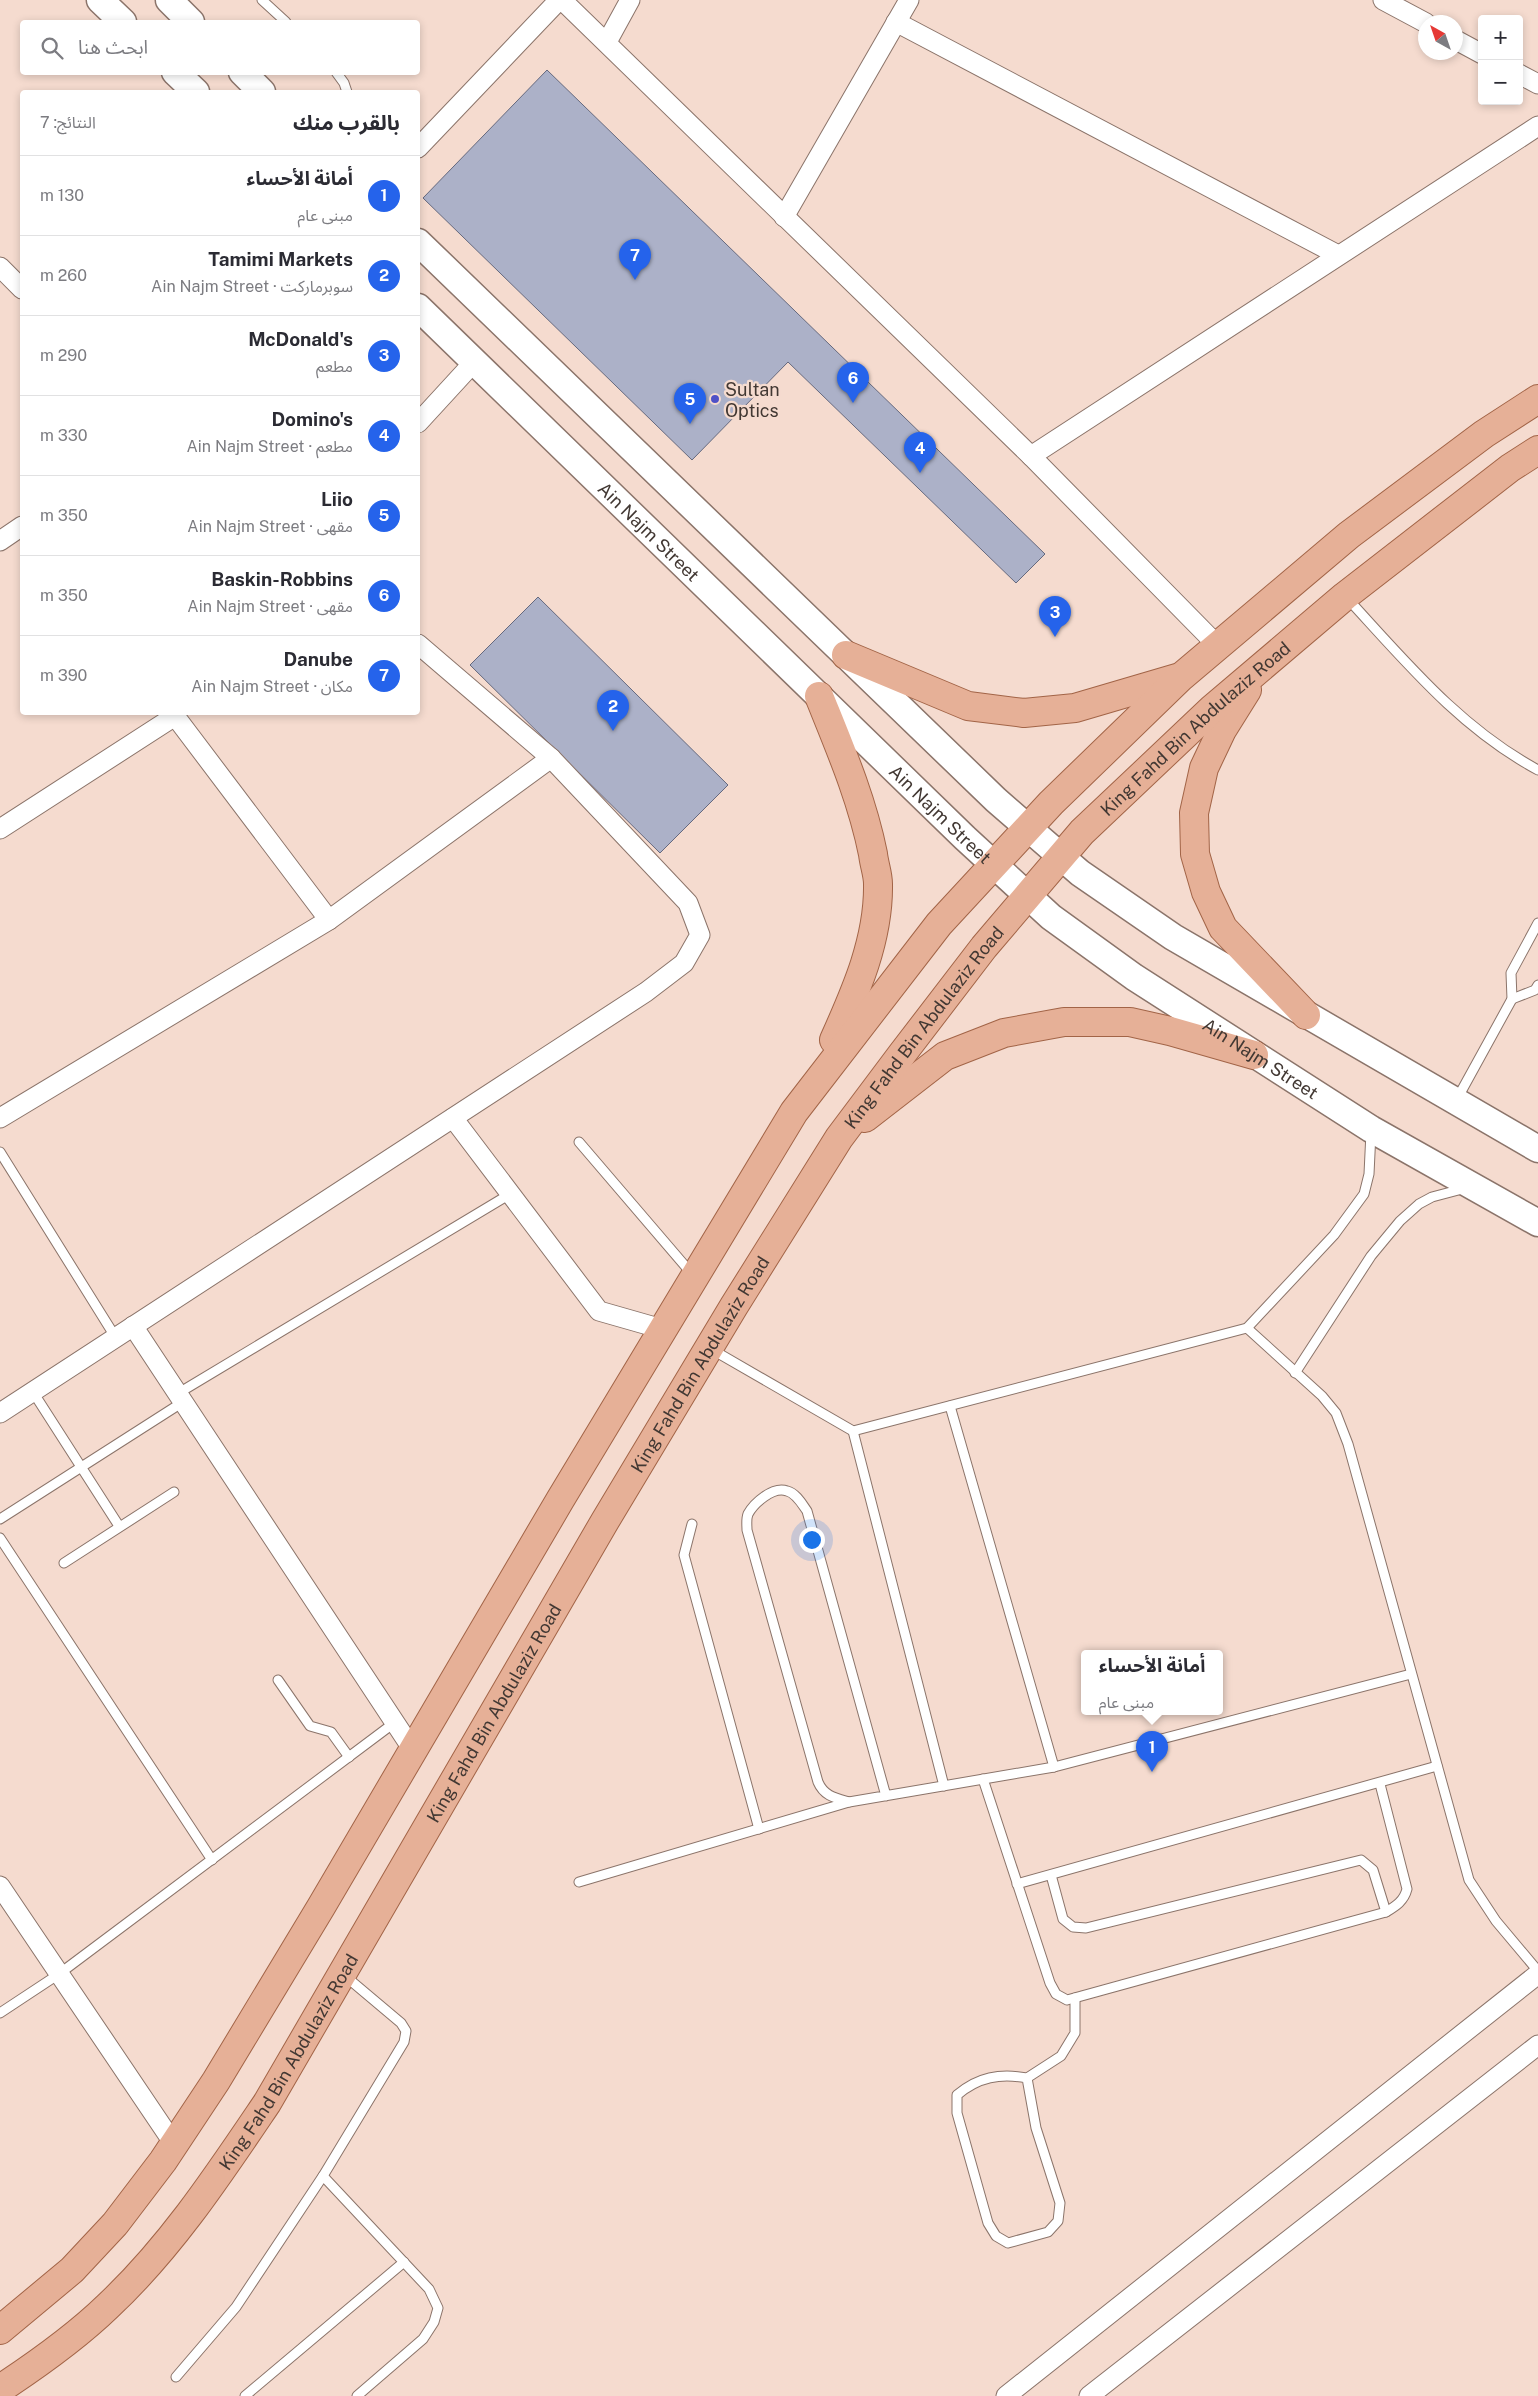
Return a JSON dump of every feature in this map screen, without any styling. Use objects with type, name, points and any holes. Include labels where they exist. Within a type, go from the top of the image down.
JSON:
[{"type":"main road","points":[[100,0],[121,20]]},
{"type":"main road","points":[[169,0],[189,20]]},
{"type":"main road","points":[[178,75],[194,90]]},
{"type":"main road","points":[[245,75],[260,90]]},
{"type":"main road","points":[[420,244],[996,800],[1090,880],[1172,937],[1456,1102],[1528,1140]]},
{"type":"main road","name":"Ain Najm Street","points":[[420,309],[1051,918],[1134,977],[1371,1129],[1538,1223]]},
{"type":"main road","points":[[0,2330],[72,2270],[115,2224],[174,2144],[216,2081],[693,1276],[794,1112],[939,924],[1028,828],[1180,677],[1349,534],[1484,434],[1538,399]]},
{"type":"main road","name":"King Fahd Bin Abdulaziz Road","points":[[0,2389],[48,2357],[109,2306],[156,2254],[207,2192],[267,2103],[595,1538],[838,1138],[977,956],[1082,832],[1198,723],[1345,596],[1510,468],[1538,450]]},
{"type":"main road","points":[[846,655],[968,706],[1024,713],[1075,708],[1180,677]]},
{"type":"main road","points":[[1260,669],[1222,730],[1204,768],[1194,813],[1195,854],[1206,892],[1223,928],[1306,1015]]},
{"type":"main road","points":[[816,1082],[859,986],[872,938],[878,884],[869,835],[853,782],[819,696]]},
{"type":"main road","points":[[838,1138],[946,1056],[1004,1033],[1064,1022],[1130,1022],[1170,1031],[1254,1055]]},
{"type":"street","points":[[420,146],[560,0],[607,42],[784,217],[1031,456],[1218,646]]},
{"type":"street","points":[[607,42],[630,0]]},
{"type":"street","points":[[784,217],[909,0]]},
{"type":"street","points":[[1382,0],[1418,19]]},
{"type":"street","points":[[896,22],[1338,255]]},
{"type":"street","points":[[1463,44],[1478,52]]},
{"type":"street","points":[[1523,76],[1538,84]]},
{"type":"street","points":[[1031,456],[1538,126]]},
{"type":"street","points":[[0,267],[20,287]]},
{"type":"street","points":[[420,421],[474,362]]},
{"type":"street","points":[[0,541],[20,527]]},
{"type":"street","points":[[0,1413],[646,992],[684,963],[700,934],[688,903],[551,758],[420,646]]},
{"type":"street","points":[[0,829],[171,715]]},
{"type":"street","points":[[174,715],[329,920]]},
{"type":"street","points":[[0,1118],[329,920],[551,758]]},
{"type":"street","points":[[453,1118],[599,1311],[662,1329]]},
{"type":"street","points":[[133,1326],[413,1750]]},
{"type":"street","points":[[0,1886],[174,2144]]},
{"type":"street","points":[[1006,2396],[1538,1973]]},
{"type":"street","points":[[1090,2396],[1538,2045]]},
{"type":"lane","points":[[262,0],[284,20]]},
{"type":"lane","points":[[338,75],[346,90]]},
{"type":"lane","points":[[1345,596],[1439,697],[1484,736],[1538,770]]},
{"type":"lane","points":[[1456,1102],[1512,999],[1511,973],[1537,928]]},
{"type":"lane","points":[[1512,999],[1535,990],[1538,985]]},
{"type":"lane","points":[[709,1348],[853,1431],[1247,1328],[1334,1234],[1364,1194],[1369,1174],[1371,1129]]},
{"type":"lane","points":[[579,1142],[693,1276]]},
{"type":"lane","points":[[0,1152],[116,1338]]},
{"type":"lane","points":[[1295,1373],[1370,1256],[1400,1221],[1419,1204],[1432,1197],[1473,1186]]},
{"type":"lane","points":[[0,1519],[83,1466],[180,1398],[510,1194]]},
{"type":"lane","points":[[1247,1328],[1322,1396],[1336,1413],[1348,1444],[1469,1880],[1496,1921],[1538,1973]]},
{"type":"lane","points":[[33,1392],[83,1466],[120,1526]]},
{"type":"lane","points":[[950,1406],[1054,1767]]},
{"type":"lane","points":[[853,1431],[944,1786]]},
{"type":"lane","points":[[849,1802],[834,1798],[822,1791],[818,1782],[747,1530],[747,1516],[754,1505],[761,1499],[782,1490],[792,1494],[807,1511],[886,1796]]},
{"type":"lane","points":[[64,1563],[174,1492]]},
{"type":"lane","points":[[692,1524],[684,1555],[759,1829]]},
{"type":"lane","points":[[0,1538],[212,1860]]},
{"type":"lane","points":[[578,1882],[849,1802],[1054,1767],[1411,1674]]},
{"type":"lane","points":[[278,1680],[310,1726],[332,1732],[349,1757]]},
{"type":"lane","points":[[0,2013],[59,1974],[394,1722]]},
{"type":"lane","points":[[1017,1884],[1380,1784],[1437,1766]]},
{"type":"lane","points":[[984,1779],[1050,1983],[1056,1994],[1067,2000],[1386,1912],[1405,1898],[1407,1889],[1380,1784]]},
{"type":"lane","points":[[1051,1875],[1063,1919],[1073,1927],[1086,1928],[1362,1860],[1373,1870],[1386,1912]]},
{"type":"lane","points":[[176,2377],[236,2307],[323,2176],[404,2042],[406,2030],[401,2023],[342,1973]]},
{"type":"lane","points":[[1027,2078],[1036,2128],[1060,2203],[1058,2221],[1048,2232],[1008,2242],[996,2236],[988,2223],[957,2113],[957,2095],[970,2084],[1006,2074],[1027,2078],[1061,2056],[1075,2033],[1075,1998]]},
{"type":"lane","points":[[323,2176],[429,2289],[438,2308],[434,2322],[423,2339],[357,2396]]},
{"type":"lane","points":[[245,2396],[404,2262]]},
{"type":"building","points":[[547,70],[1045,554],[1016,583],[788,362],[692,460],[423,198]]},
{"type":"building","points":[[538,597],[728,785],[660,853],[470,665]]},
{"type":"place","name":"Danube","points":[[635,280]]},
{"type":"place","name":"Sultan Optics","points":[[715,399]]},
{"type":"place","name":"Baskin-Robbins","points":[[853,403]]},
{"type":"place","name":"Liio","points":[[690,424]]},
{"type":"place","name":"Domino's","points":[[920,473]]},
{"type":"place","name":"McDonald's","points":[[1055,637]]},
{"type":"place","name":"Tamimi Markets","points":[[613,731]]},
{"type":"place","name":"أمانة الأحساء","points":[[1152,1772]]}]
